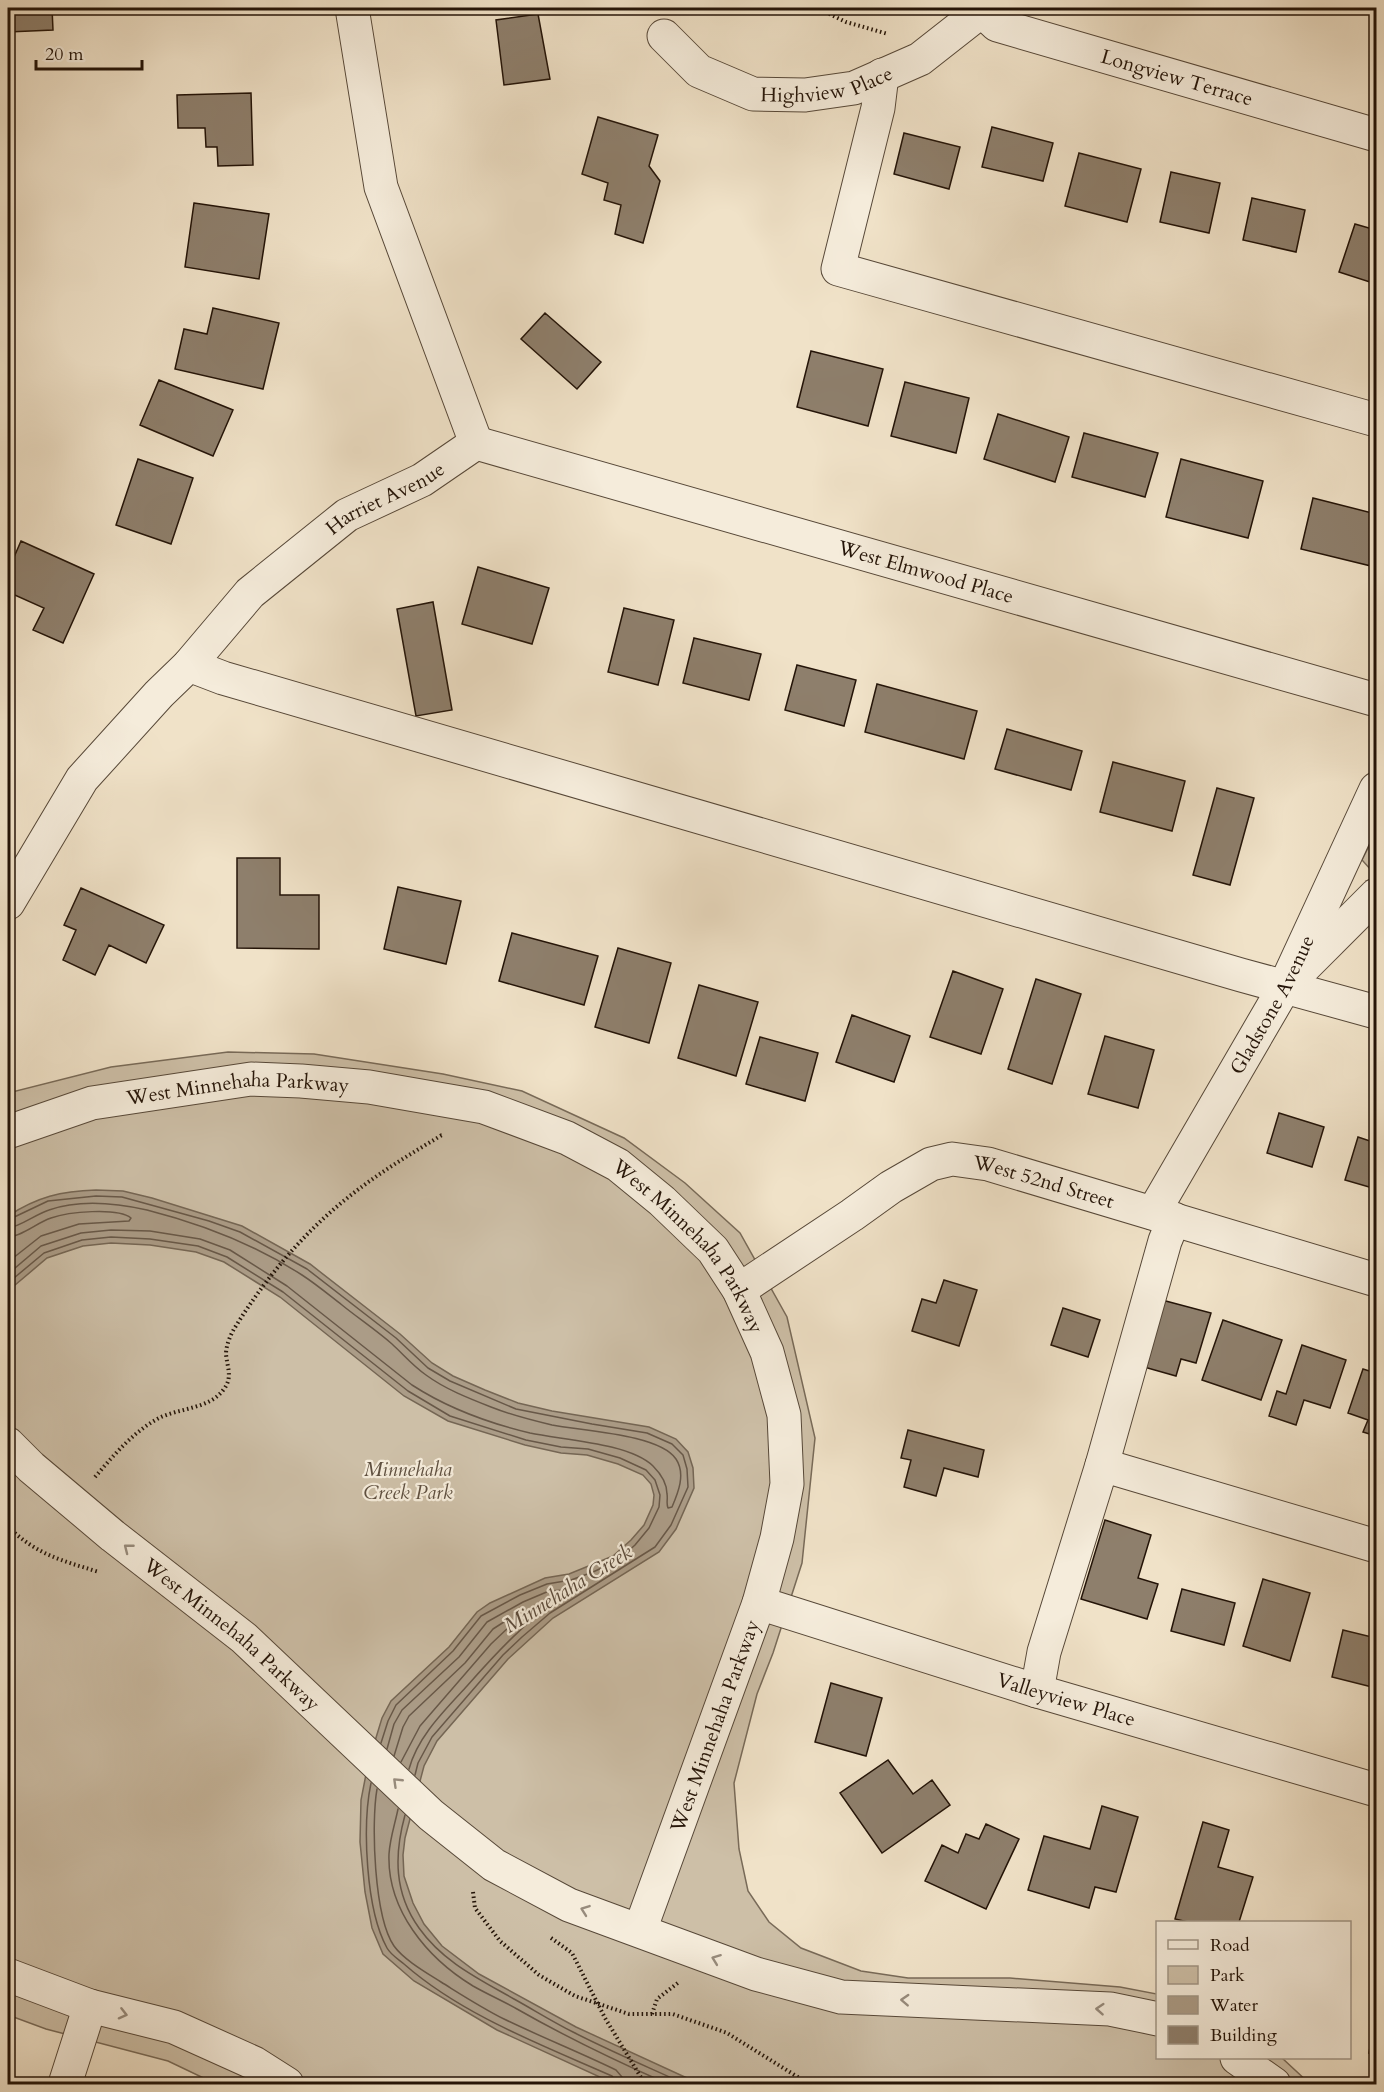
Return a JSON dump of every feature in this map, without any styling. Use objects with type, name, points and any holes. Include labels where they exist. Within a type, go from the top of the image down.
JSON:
[{"type":"street","points":[[352,8],[381,187],[476,443]]},
{"type":"street","name":"Highview Place","points":[[664,36],[699,71],[753,94],[806,95],[854,88],[920,59],[983,10]]},
{"type":"street","name":"Longview Terrace","points":[[983,10],[997,25],[1377,135]]},
{"type":"street","points":[[882,75],[878,108],[838,269],[1377,420]]},
{"type":"street","name":"Harriet Avenue","points":[[8,903],[82,779],[159,694],[189,665],[250,593],[347,515],[422,480],[476,443]]},
{"type":"street","name":"West Elmwood Place","points":[[476,443],[1377,700]]},
{"type":"street","points":[[189,665],[246,685],[1207,965],[1377,1012]]},
{"type":"street","name":"Gladstone Avenue","points":[[1037,1691],[1044,1653],[1102,1465],[1165,1241],[1163,1216],[1285,986],[1377,789]]},
{"type":"street","points":[[1285,986],[1377,895]]},
{"type":"street","name":"West Minnehaha Parkway","points":[[8,1132],[92,1103],[251,1079],[369,1087],[484,1107],[567,1138],[618,1165],[662,1201],[713,1250],[739,1290],[767,1352],[784,1415],[787,1484],[777,1538],[759,1602],[640,1930]]},
{"type":"street","name":"West 52nd Street","points":[[739,1290],[891,1187],[931,1164],[952,1159],[988,1164],[1377,1280]]},
{"type":"street","name":"West Minnehaha Parkway","points":[[8,1444],[72,1502],[244,1638],[431,1815],[494,1865],[569,1905],[756,1974],[841,1997],[1110,2009],[1156,2019]]},
{"type":"street","points":[[1102,1465],[1377,1546]]},
{"type":"street","name":"Valleyview Place","points":[[759,1602],[1037,1691],[1377,1790]]},
{"type":"street","points":[[8,1975],[90,2006],[174,2027],[254,2063],[286,2085]]},
{"type":"street","points":[[65,2085],[90,2006]]},
{"type":"street","points":[[1238,2059],[1274,2085]]},
{"type":"path","points":[[817,8],[846,22],[896,36]]},
{"type":"path","points":[[72,1502],[126,1442],[144,1428],[167,1415],[216,1399],[226,1388],[229,1377],[226,1355],[231,1334],[258,1291],[288,1254],[339,1204],[385,1170],[450,1129]]},
{"type":"path","points":[[8,1527],[27,1544],[48,1556],[100,1572]]},
{"type":"path","points":[[472,1887],[475,1908],[500,1941],[539,1975],[575,1996],[596,2001],[629,2014],[673,2014],[727,2033],[809,2085]]},
{"type":"path","points":[[544,1932],[572,1953],[605,2018],[645,2085]]},
{"type":"path","points":[[652,2014],[657,1999],[678,1984],[684,1976]]},
{"type":"green space","points":[[1376,832],[1376,865],[1371,870],[1362,860]]},
{"type":"green space","name":"Minnehaha Creek Park","points":[[228,1052],[314,1054],[443,1074],[522,1091],[624,1138],[685,1183],[740,1233],[787,1317],[815,1438],[802,1563],[773,1653],[757,1694],[734,1783],[739,1849],[748,1891],[769,1922],[801,1948],[861,1971],[908,1978],[1010,1978],[1120,1987],[1156,1994],[1156,2059],[1283,2059],[1310,2084],[216,2084],[168,2061],[46,2029],[8,2015],[8,1093],[111,1067]]},
{"type":"water","name":"Minnehaha Creek","points":[[96,1190],[123,1191],[152,1198],[242,1226],[310,1264],[400,1334],[432,1363],[453,1376],[518,1403],[649,1427],[676,1439],[688,1452],[693,1468],[694,1488],[676,1529],[659,1552],[553,1618],[508,1659],[437,1741],[424,1766],[405,1838],[403,1855],[404,1876],[413,1903],[424,1924],[442,1946],[479,1974],[576,2027],[700,2084],[615,2084],[497,2030],[414,1981],[383,1954],[372,1928],[365,1892],[360,1842],[361,1800],[368,1764],[382,1718],[391,1701],[449,1647],[477,1612],[490,1603],[545,1578],[569,1574],[613,1556],[644,1525],[653,1505],[654,1495],[651,1484],[643,1475],[618,1464],[587,1455],[561,1453],[525,1445],[448,1421],[404,1396],[280,1297],[224,1262],[196,1252],[150,1245],[111,1243],[83,1246],[47,1258],[8,1291],[8,1216],[29,1204],[50,1196]]},
{"type":"building","points":[[8,8],[52,8],[53,30],[8,32]]},
{"type":"building","points":[[177,8],[211,8],[178,11]]},
{"type":"building","points":[[538,14],[550,79],[504,85],[496,20]]},
{"type":"building","points":[[251,93],[253,165],[218,166],[217,147],[206,147],[205,128],[178,128],[177,95]]},
{"type":"building","points":[[598,117],[658,135],[649,166],[660,181],[643,243],[615,234],[621,205],[604,200],[608,183],[582,174]]},
{"type":"building","points":[[992,127],[1053,143],[1043,181],[982,167]]},
{"type":"building","points":[[904,133],[960,147],[949,189],[894,174]]},
{"type":"building","points":[[1079,153],[1141,169],[1127,222],[1065,206]]},
{"type":"building","points":[[1171,172],[1220,183],[1209,233],[1160,222]]},
{"type":"building","points":[[1252,198],[1305,210],[1296,252],[1243,240]]},
{"type":"building","points":[[194,203],[269,214],[259,279],[185,267]]},
{"type":"building","points":[[1355,224],[1376,230],[1376,284],[1339,272]]},
{"type":"building","points":[[213,308],[279,323],[263,389],[175,369],[184,329],[207,334]]},
{"type":"building","points":[[545,313],[601,362],[577,389],[521,339]]},
{"type":"building","points":[[811,351],[883,369],[868,426],[797,407]]},
{"type":"building","points":[[159,380],[233,410],[213,456],[140,425]]},
{"type":"building","points":[[905,382],[969,398],[956,453],[891,436]]},
{"type":"building","points":[[998,414],[1069,437],[1055,482],[984,459]]},
{"type":"building","points":[[1084,433],[1158,453],[1145,497],[1072,477]]},
{"type":"building","points":[[138,459],[193,478],[171,544],[116,525]]},
{"type":"building","points":[[1181,459],[1263,481],[1248,538],[1166,517]]},
{"type":"building","points":[[1313,498],[1376,514],[1376,545],[1371,566],[1301,549]]},
{"type":"building","points":[[21,541],[94,574],[63,643],[33,630],[44,608],[8,592],[8,571]]},
{"type":"building","points":[[478,567],[549,588],[532,644],[462,624]]},
{"type":"building","points":[[433,602],[452,710],[416,716],[397,609]]},
{"type":"building","points":[[624,608],[674,620],[658,685],[608,672]]},
{"type":"building","points":[[694,638],[761,654],[749,700],[683,683]]},
{"type":"building","points":[[797,665],[856,680],[844,726],[785,710]]},
{"type":"building","points":[[877,684],[977,711],[964,759],[865,732]]},
{"type":"building","points":[[1007,729],[1082,751],[1071,790],[995,769]]},
{"type":"building","points":[[1113,762],[1185,781],[1172,831],[1100,812]]},
{"type":"building","points":[[1217,788],[1254,798],[1230,885],[1193,875]]},
{"type":"building","points":[[237,858],[280,858],[280,895],[319,895],[319,949],[237,948]]},
{"type":"building","points":[[398,887],[461,901],[446,964],[384,949]]},
{"type":"building","points":[[81,888],[164,925],[146,963],[109,945],[95,975],[63,960],[76,930],[64,925]]},
{"type":"building","points":[[512,933],[598,956],[584,1005],[499,981]]},
{"type":"building","points":[[618,948],[671,963],[649,1043],[595,1027]]},
{"type":"building","points":[[953,971],[1003,989],[981,1054],[930,1037]]},
{"type":"building","points":[[1036,979],[1081,994],[1052,1084],[1008,1069]]},
{"type":"building","points":[[699,985],[758,1002],[736,1076],[678,1058]]},
{"type":"building","points":[[852,1015],[910,1036],[894,1082],[836,1062]]},
{"type":"building","points":[[1105,1036],[1154,1050],[1138,1108],[1088,1094]]},
{"type":"building","points":[[760,1037],[818,1053],[805,1101],[746,1084]]},
{"type":"building","points":[[1279,1113],[1324,1127],[1312,1167],[1267,1153]]},
{"type":"building","points":[[1358,1137],[1376,1143],[1376,1189],[1345,1180]]},
{"type":"building","points":[[944,1280],[977,1290],[959,1346],[912,1331],[922,1299],[936,1303]]},
{"type":"building","points":[[1162,1300],[1211,1313],[1196,1363],[1181,1359],[1176,1376],[1144,1367]]},
{"type":"building","points":[[1063,1308],[1100,1320],[1088,1357],[1051,1345]]},
{"type":"building","points":[[1223,1320],[1282,1340],[1261,1400],[1202,1380]]},
{"type":"building","points":[[1302,1345],[1346,1360],[1330,1408],[1304,1400],[1296,1425],[1269,1416],[1277,1391],[1286,1394]]},
{"type":"building","points":[[1363,1369],[1376,1373],[1376,1436],[1363,1432],[1368,1420],[1348,1413]]},
{"type":"building","points":[[908,1430],[984,1450],[978,1477],[944,1468],[936,1496],[904,1487],[911,1460],[901,1458]]},
{"type":"building","points":[[1105,1520],[1151,1535],[1138,1578],[1158,1584],[1147,1619],[1081,1599]]},
{"type":"building","points":[[1263,1579],[1310,1593],[1290,1661],[1243,1646]]},
{"type":"building","points":[[1182,1589],[1235,1603],[1224,1645],[1171,1631]]},
{"type":"building","points":[[1343,1630],[1376,1638],[1376,1688],[1332,1677]]},
{"type":"building","points":[[831,1683],[882,1698],[866,1756],[815,1742]]},
{"type":"building","points":[[888,1760],[913,1794],[932,1780],[950,1805],[882,1853],[840,1793]]},
{"type":"building","points":[[1102,1806],[1138,1817],[1116,1892],[1095,1887],[1089,1908],[1028,1890],[1044,1836],[1090,1849]]},
{"type":"building","points":[[1203,1822],[1229,1830],[1218,1867],[1253,1877],[1239,1921],[1175,1919]]},
{"type":"building","points":[[986,1824],[1019,1839],[986,1909],[925,1881],[942,1845],[958,1853],[966,1834],[979,1839]]},
{"type":"building","points":[[1376,2009],[1376,2054],[1369,2053]]}]
